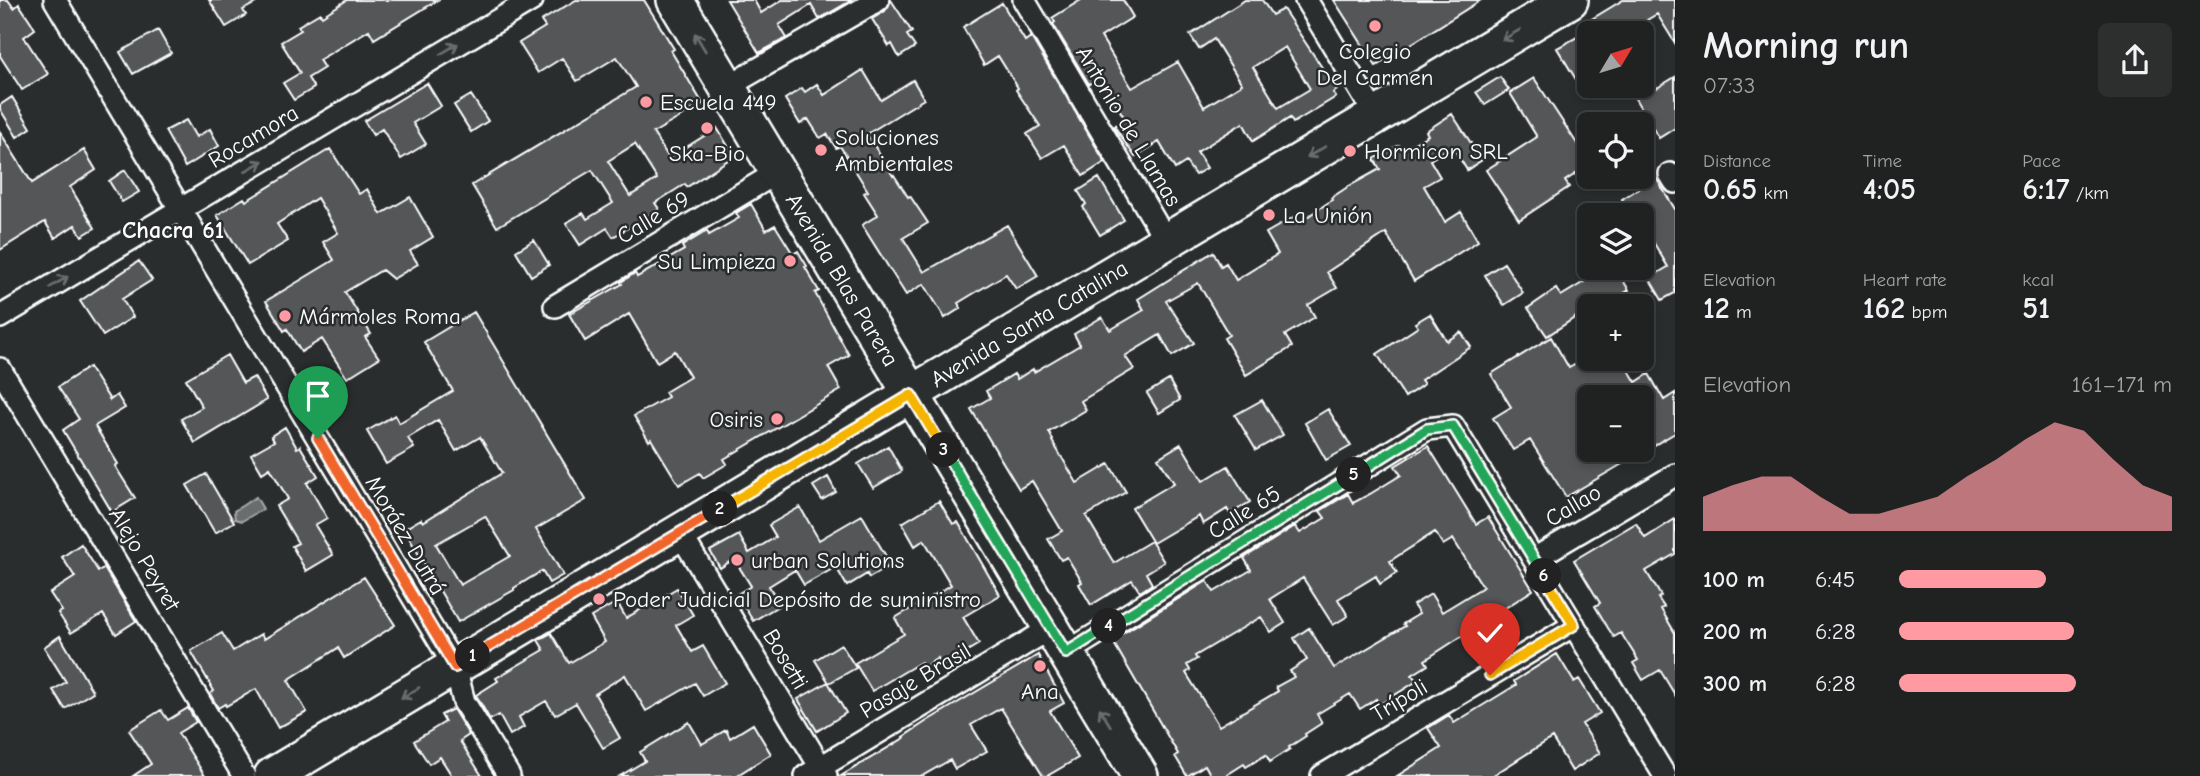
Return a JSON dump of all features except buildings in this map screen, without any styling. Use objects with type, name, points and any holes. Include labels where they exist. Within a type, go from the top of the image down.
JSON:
[{"type":"main road","name":"Avenida Blas Parera","points":[[675,0],[1140,776]]},
{"type":"main road","name":"Avenida Santa Catalina","points":[[272,776],[1570,0]]},
{"type":"street","name":"Rocamora","points":[[0,317],[531,0]]},
{"type":"street","points":[[727,88],[878,0]]},
{"type":"street","name":"Antonio de Llamas","points":[[1024,0],[1167,242]]},
{"type":"street","points":[[1306,0],[1376,116]]},
{"type":"street","name":"Moráez Dutrá","points":[[58,1],[455,667],[464,702],[509,776]]},
{"type":"street","name":"Calle 69","points":[[555,306],[778,172]]},
{"type":"street","name":"Alejo Peyret","points":[[0,369],[244,776]]},
{"type":"street","name":"Calle 65","points":[[1058,640],[1427,429],[1453,426],[1534,559]]},
{"type":"street","name":"Callao","points":[[1534,559],[1675,475]]},
{"type":"street","name":"Bosetti","points":[[680,533],[817,773]]},
{"type":"street","points":[[1534,559],[1665,776]]},
{"type":"street","name":"Trípoli","points":[[1322,776],[1574,625]]},
{"type":"street","name":"Pasaje Brasil","points":[[817,773],[1058,640]]},
{"type":"shaded area","points":[[256,497],[263,509],[242,521],[235,519],[234,511]]},
{"type":"place","name":"Colegio Del Carmen","points":[[1375,26]]},
{"type":"place","name":"Escuela 449","points":[[646,102]]},
{"type":"place","name":"Ska-Bio","points":[[707,128]]},
{"type":"place","name":"Soluciones Ambientales","points":[[821,150]]},
{"type":"place","name":"Hormicon SRL","points":[[1350,151]]},
{"type":"place","name":"La Unión","points":[[1269,215]]},
{"type":"place","name":"Su Limpieza","points":[[790,261]]},
{"type":"place","name":"Mármoles Roma","points":[[285,316]]},
{"type":"place","name":"Osiris","points":[[777,419]]},
{"type":"place","name":"urban Solutions","points":[[737,560]]},
{"type":"place","name":"Poder Judicial Depósito de suministro","points":[[599,599]]},
{"type":"place","name":"Ana","points":[[1040,666]]},
{"type":"district","name":"Chacra 61","points":[[173,230]]},
{"type":"route","points":[[318,438],[455,667],[911,395],[1066,653],[1427,429],[1453,426],[1574,625],[1490,675]]}]
